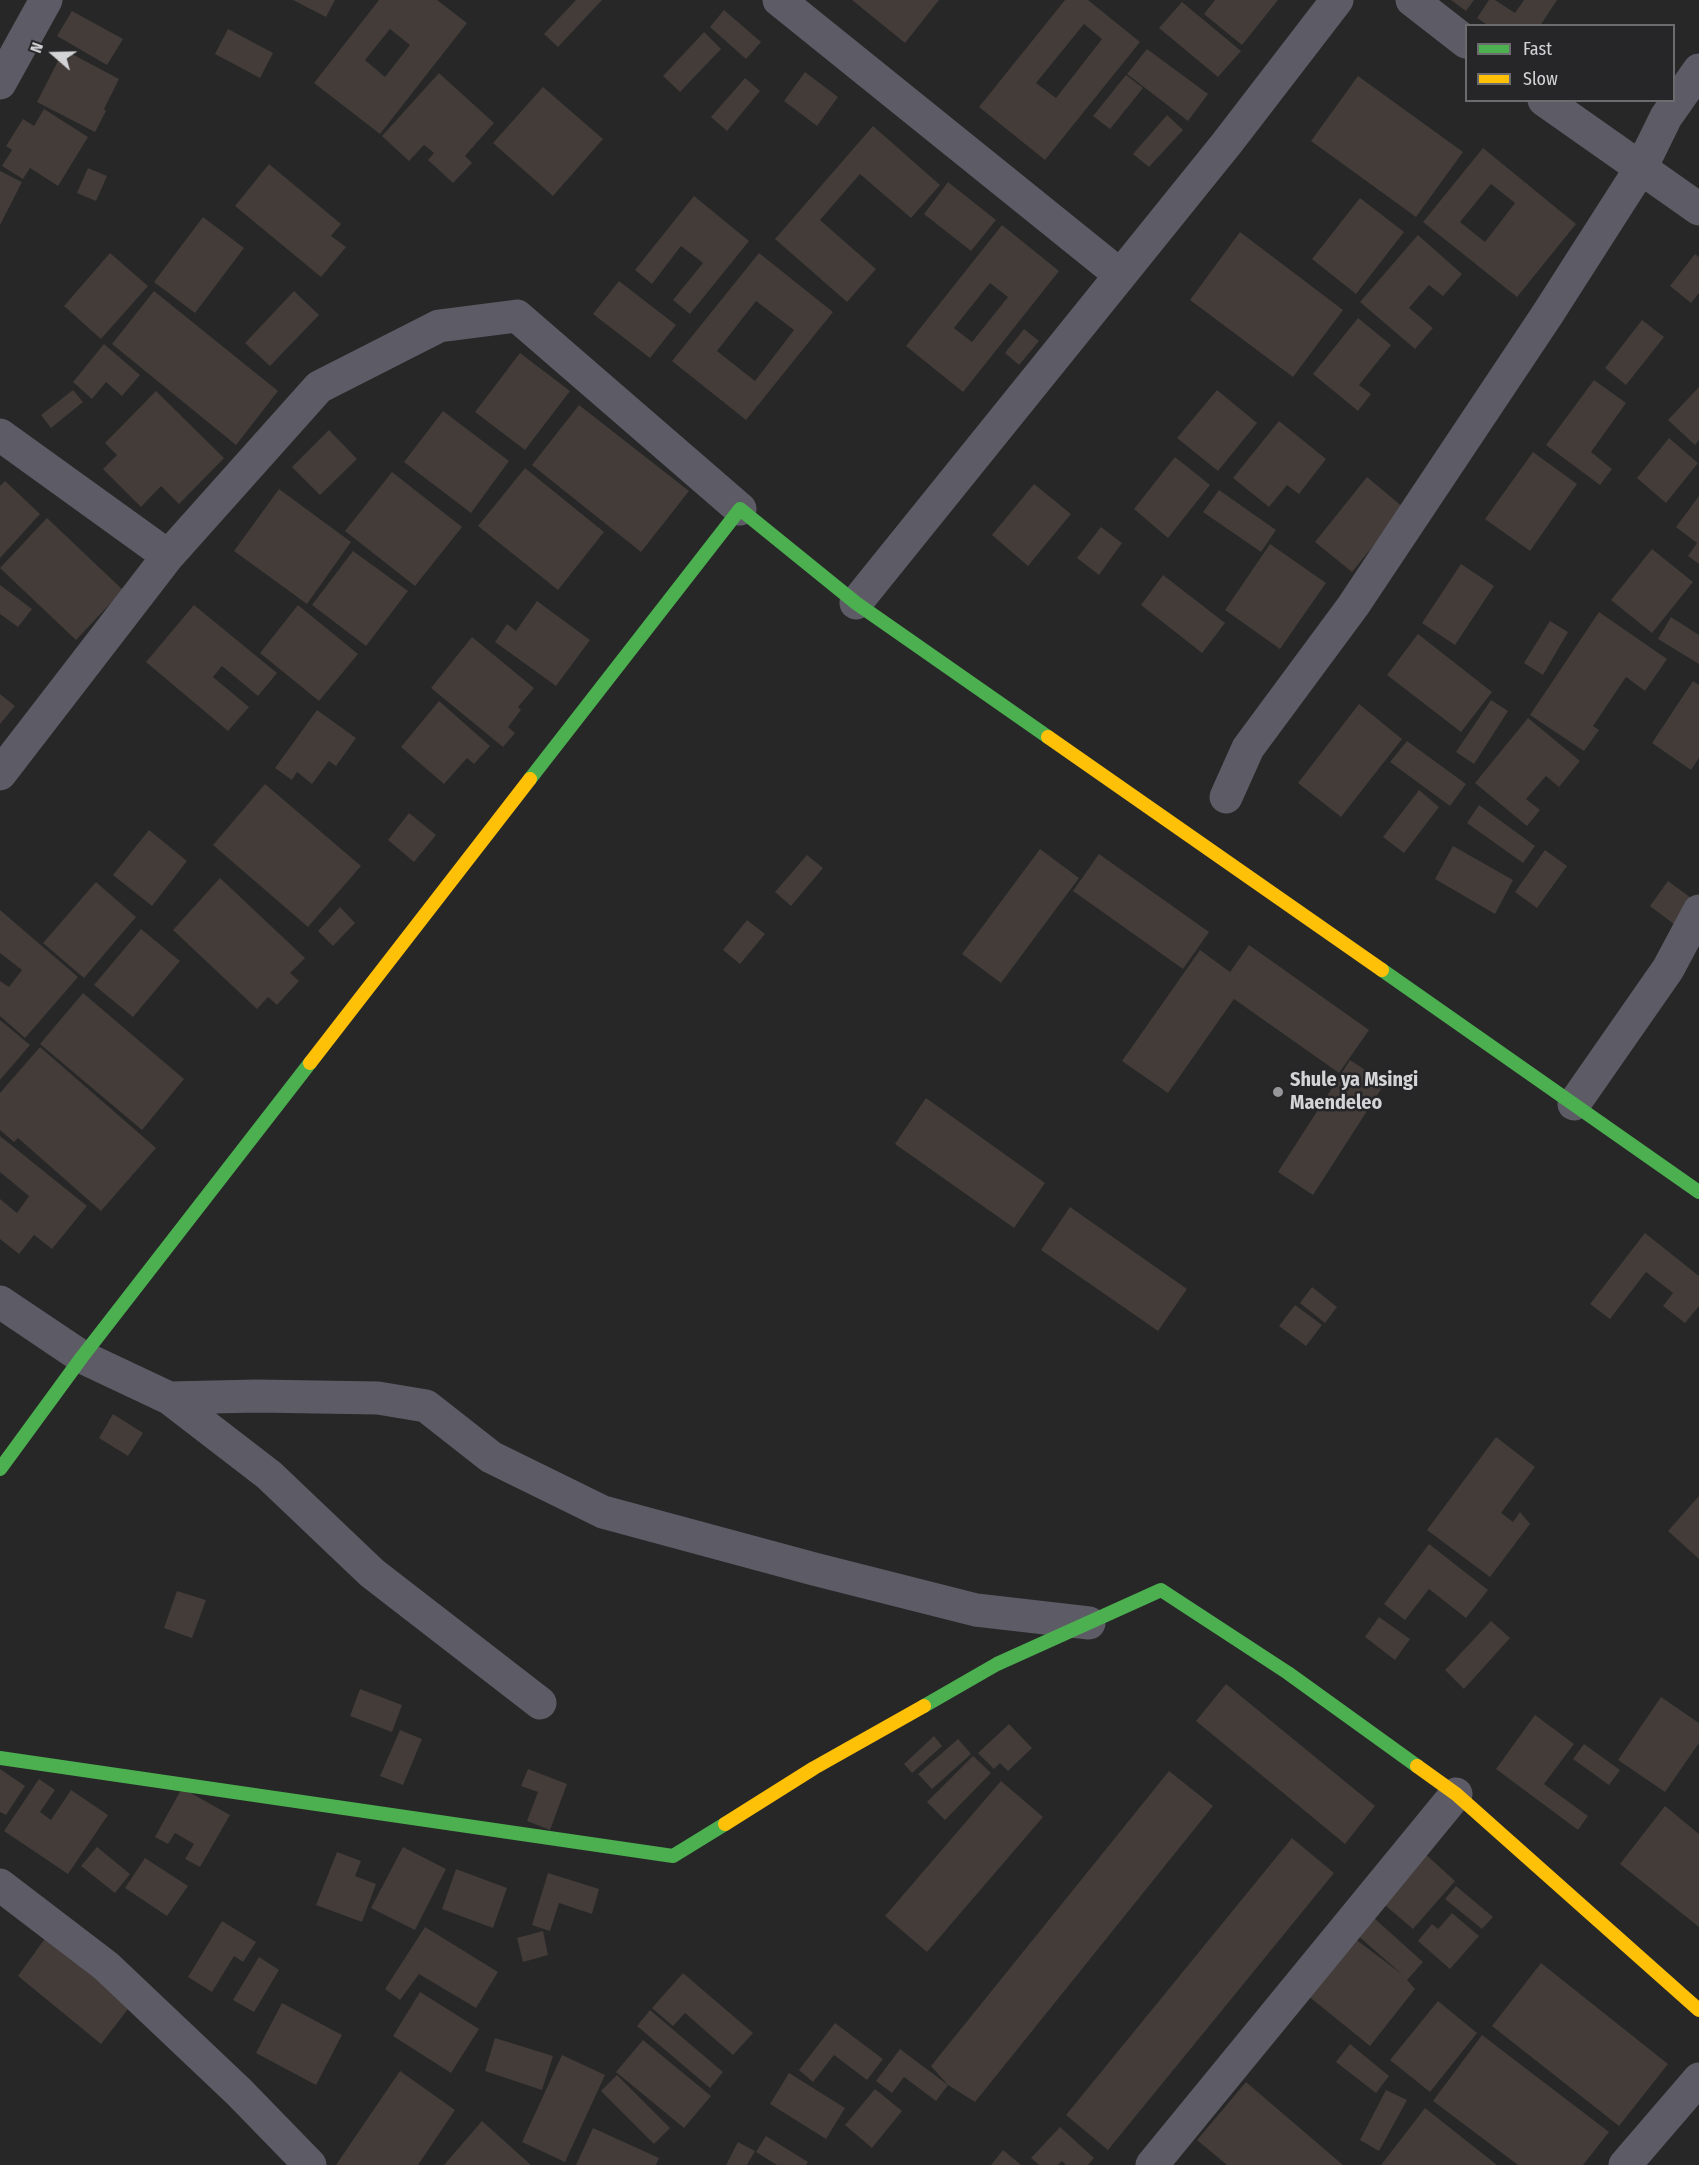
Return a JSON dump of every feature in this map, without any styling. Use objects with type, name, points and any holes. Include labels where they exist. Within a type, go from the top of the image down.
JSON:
[{"type":"street","points":[[0,83],[46,0]]},
{"type":"street","points":[[779,0],[1119,274]]},
{"type":"street","points":[[856,603],[1119,274],[1227,143],[1337,0]]},
{"type":"street","points":[[1412,0],[1465,40]]},
{"type":"street","points":[[1226,797],[1248,748],[1353,606],[1547,315],[1641,168],[1666,117],[1699,70]]},
{"type":"street","points":[[1547,102],[1699,209]]},
{"type":"street","points":[[0,774],[168,556],[319,387],[440,326],[517,316],[740,509],[856,603],[1699,1192]]},
{"type":"street","points":[[0,435],[168,556]]},
{"type":"street","points":[[0,1469],[82,1357],[740,509]]},
{"type":"street","points":[[1574,1104],[1668,969],[1699,911]]},
{"type":"street","points":[[0,1302],[82,1357],[169,1398],[269,1475],[372,1573],[540,1703]]},
{"type":"street","points":[[169,1398],[257,1396],[378,1398],[426,1406],[490,1457],[603,1512],[976,1610],[1089,1623]]},
{"type":"street","points":[[0,1758],[673,1856],[814,1768],[998,1664],[1161,1590],[1288,1673],[1456,1794],[1699,2010]]},
{"type":"street","points":[[1152,2165],[1456,1794]]},
{"type":"street","points":[[0,1886],[106,1966],[239,2092],[310,2165]]},
{"type":"street","points":[[1625,2165],[1699,2079]]},
{"type":"building","points":[[293,0],[335,0],[326,17]]},
{"type":"building","points":[[379,0],[437,0],[467,23],[380,134],[314,83]],"holes":[[[390,29],[410,45],[385,77],[365,60]]]},
{"type":"building","points":[[576,0],[602,0],[558,47],[544,34]]},
{"type":"building","points":[[852,0],[939,0],[905,43]]},
{"type":"building","points":[[1065,0],[1088,0],[1140,42],[1045,160],[979,107]],"holes":[[[1084,24],[1102,39],[1056,98],[1036,83]]]},
{"type":"building","points":[[1215,0],[1278,0],[1242,45],[1204,14]]},
{"type":"building","points":[[1451,0],[1474,0],[1466,11]]},
{"type":"building","points":[[1489,0],[1495,0],[1515,13],[1524,0],[1557,0],[1541,24],[1486,24],[1477,18]]},
{"type":"building","points":[[1182,2],[1241,51],[1218,77],[1159,28]]},
{"type":"building","points":[[724,10],[761,42],[746,59],[710,27]]},
{"type":"building","points":[[72,11],[123,39],[107,65],[57,36]]},
{"type":"building","points":[[228,29],[273,53],[260,78],[215,54]]},
{"type":"building","points":[[704,32],[721,49],[680,92],[663,76]]},
{"type":"building","points":[[1147,49],[1208,94],[1188,121],[1127,74]]},
{"type":"building","points":[[72,54],[119,79],[95,132],[37,102],[61,55],[69,59]]},
{"type":"building","points":[[805,72],[838,97],[817,126],[784,101]]},
{"type":"building","points":[[439,73],[494,123],[465,156],[472,163],[453,183],[428,160],[434,153],[424,145],[409,161],[382,136]]},
{"type":"building","points":[[1126,75],[1143,88],[1110,129],[1093,116]]},
{"type":"building","points":[[1358,76],[1463,152],[1416,217],[1311,141]]},
{"type":"building","points":[[745,78],[760,91],[727,131],[711,117]]},
{"type":"building","points":[[543,87],[603,139],[553,196],[493,143]]},
{"type":"building","points":[[44,109],[88,137],[58,186],[30,168],[23,179],[2,166],[12,150],[6,146],[23,119],[34,126]]},
{"type":"building","points":[[1167,115],[1183,130],[1149,167],[1133,154]]},
{"type":"building","points":[[873,126],[940,185],[911,218],[860,174],[820,220],[876,269],[847,302],[775,239]]},
{"type":"building","points":[[1483,148],[1576,224],[1517,297],[1423,222]],"holes":[[[1491,184],[1515,203],[1485,242],[1460,222]]]},
{"type":"building","points":[[269,164],[341,224],[331,236],[346,247],[321,277],[235,206]]},
{"type":"building","points":[[88,168],[107,176],[96,201],[77,193]]},
{"type":"building","points":[[0,171],[22,182],[0,225]]},
{"type":"building","points":[[948,182],[996,220],[971,251],[924,214]]},
{"type":"building","points":[[694,196],[749,241],[690,314],[673,300],[703,263],[681,246],[652,284],[635,270]]},
{"type":"building","points":[[1360,198],[1404,232],[1356,294],[1312,259]]},
{"type":"building","points":[[203,217],[244,248],[195,313],[154,282]]},
{"type":"building","points":[[1002,225],[1059,271],[963,392],[906,346]],"holes":[[[990,283],[1008,297],[972,342],[954,328]]]},
{"type":"building","points":[[1240,232],[1343,310],[1293,377],[1190,300]]},
{"type":"building","points":[[1418,235],[1462,274],[1443,296],[1429,285],[1409,308],[1433,328],[1415,349],[1360,302]]},
{"type":"building","points":[[110,253],[148,286],[101,339],[64,306]]},
{"type":"building","points":[[759,253],[833,312],[746,420],[672,361]],"holes":[[[756,301],[794,330],[755,381],[717,351]]]},
{"type":"building","points":[[1695,254],[1699,257],[1699,293],[1691,303],[1670,286]]},
{"type":"building","points":[[619,281],[676,325],[650,358],[593,314]]},
{"type":"building","points":[[154,291],[278,391],[236,445],[112,344]]},
{"type":"building","points":[[294,291],[319,315],[270,366],[245,343]]},
{"type":"building","points":[[1358,318],[1391,345],[1359,385],[1371,394],[1358,411],[1313,374]]},
{"type":"building","points":[[1642,320],[1664,337],[1626,385],[1605,368]]},
{"type":"building","points":[[1024,329],[1039,341],[1019,365],[1005,353]]},
{"type":"building","points":[[104,344],[140,375],[122,396],[106,382],[92,399],[73,382]]},
{"type":"building","points":[[520,353],[570,391],[525,450],[475,412]]},
{"type":"building","points":[[1594,380],[1626,403],[1591,452],[1612,469],[1600,485],[1546,445]]},
{"type":"building","points":[[1699,387],[1699,440],[1695,445],[1668,420]]},
{"type":"building","points":[[73,390],[83,402],[51,428],[41,415]]},
{"type":"building","points":[[1217,390],[1257,423],[1218,471],[1177,438]]},
{"type":"building","points":[[156,391],[224,458],[179,504],[161,486],[141,507],[103,469],[117,455],[105,443]]},
{"type":"building","points":[[579,405],[689,491],[641,552],[532,465]]},
{"type":"building","points":[[443,411],[509,461],[471,513],[404,462]]},
{"type":"building","points":[[1279,421],[1326,459],[1299,494],[1287,485],[1269,507],[1233,478]]},
{"type":"building","points":[[329,430],[357,459],[320,495],[292,467]]},
{"type":"building","points":[[1669,438],[1698,463],[1666,503],[1637,478]]},
{"type":"building","points":[[1533,452],[1577,484],[1530,551],[1485,519]]},
{"type":"building","points":[[1175,457],[1210,485],[1168,538],[1134,509]]},
{"type":"building","points":[[525,468],[604,532],[558,590],[478,526]]},
{"type":"building","points":[[392,472],[462,527],[415,586],[345,531]]},
{"type":"building","points":[[1367,477],[1404,508],[1352,572],[1315,542]]},
{"type":"building","points":[[5,481],[40,514],[0,558],[0,486]]},
{"type":"building","points":[[1034,484],[1071,514],[1028,566],[992,535]]},
{"type":"building","points":[[279,489],[351,542],[307,604],[234,551]]},
{"type":"building","points":[[1219,490],[1276,530],[1261,552],[1203,512]]},
{"type":"building","points":[[1699,496],[1699,564],[1688,556],[1697,543],[1676,527]]},
{"type":"building","points":[[47,518],[123,590],[76,640],[0,568]]},
{"type":"building","points":[[1101,527],[1122,543],[1099,575],[1077,558]]},
{"type":"building","points":[[1270,544],[1326,583],[1280,649],[1225,610]]},
{"type":"building","points":[[1652,549],[1693,582],[1652,633],[1611,600]]},
{"type":"building","points":[[353,551],[408,591],[366,646],[312,605]]},
{"type":"building","points":[[1461,564],[1494,586],[1455,645],[1422,623]]},
{"type":"building","points":[[1163,575],[1225,623],[1202,653],[1141,605]]},
{"type":"building","points":[[0,585],[32,609],[18,627],[0,614]]},
{"type":"building","points":[[537,601],[590,640],[556,686],[495,642],[507,624],[516,631]]},
{"type":"building","points":[[194,605],[277,673],[258,696],[222,666],[213,677],[249,707],[228,731],[146,662]]},
{"type":"building","points":[[298,605],[358,654],[319,701],[260,653]]},
{"type":"building","points":[[1599,612],[1667,659],[1645,691],[1626,677],[1593,726],[1599,730],[1584,751],[1530,715]]},
{"type":"building","points":[[1671,617],[1699,635],[1699,664],[1658,639]]},
{"type":"building","points":[[1550,621],[1568,632],[1543,675],[1524,663]]},
{"type":"building","points":[[1418,634],[1492,692],[1461,732],[1387,675]]},
{"type":"building","points":[[472,637],[534,688],[518,707],[521,710],[508,727],[515,733],[503,747],[431,688]]},
{"type":"building","points":[[1693,681],[1699,685],[1699,758],[1691,770],[1652,743]]},
{"type":"building","points":[[0,694],[15,706],[0,724]]},
{"type":"building","points":[[1491,700],[1508,711],[1474,764],[1456,752]]},
{"type":"building","points":[[439,701],[490,746],[474,764],[467,758],[444,784],[401,747]]},
{"type":"building","points":[[1359,704],[1402,739],[1341,817],[1298,783]]},
{"type":"building","points":[[317,710],[356,738],[336,766],[329,761],[312,784],[297,772],[292,780],[275,768]]},
{"type":"building","points":[[1528,718],[1580,761],[1559,787],[1546,776],[1526,799],[1540,810],[1527,826],[1475,783]]},
{"type":"building","points":[[1407,741],[1466,784],[1450,806],[1390,762]]},
{"type":"building","points":[[265,784],[361,866],[308,927],[213,845]]},
{"type":"building","points":[[1419,790],[1439,807],[1404,853],[1383,837]]},
{"type":"building","points":[[1479,805],[1535,846],[1523,863],[1467,823]]},
{"type":"building","points":[[409,813],[436,835],[414,862],[388,840]]},
{"type":"building","points":[[149,830],[187,861],[152,906],[113,875]]},
{"type":"building","points":[[1453,846],[1513,880],[1495,914],[1435,879]]},
{"type":"building","points":[[1040,849],[1079,878],[1001,983],[962,954]]},
{"type":"building","points":[[1545,850],[1567,866],[1537,908],[1515,892]]},
{"type":"building","points":[[1099,854],[1209,932],[1183,969],[1073,891]]},
{"type":"building","points":[[807,855],[823,868],[791,906],[775,892]]},
{"type":"building","points":[[220,878],[305,958],[290,973],[299,981],[277,1005],[268,997],[257,1009],[173,930]]},
{"type":"building","points":[[1668,881],[1694,900],[1675,925],[1650,906]]},
{"type":"building","points":[[96,882],[136,917],[84,978],[43,943]]},
{"type":"building","points":[[340,907],[355,923],[333,946],[318,931]]},
{"type":"building","points":[[0,910],[78,977],[25,1038],[0,1016],[0,981],[9,987],[22,970],[0,953]]},
{"type":"building","points":[[747,920],[765,934],[740,964],[723,950]]},
{"type":"building","points":[[141,929],[180,961],[133,1017],[94,985]]},
{"type":"building","points":[[1249,945],[1369,1030],[1339,1073],[1234,999],[1168,1093],[1122,1061],[1200,950],[1230,972]]},
{"type":"building","points":[[83,993],[184,1079],[142,1130],[40,1044]]},
{"type":"building","points":[[0,1020],[30,1045],[0,1080]]},
{"type":"building","points":[[40,1047],[156,1148],[101,1211],[18,1138],[14,1142],[0,1130],[0,1093]]},
{"type":"building","points":[[1350,1060],[1385,1083],[1313,1195],[1278,1172]]},
{"type":"building","points":[[926,1098],[1045,1183],[1014,1228],[895,1144]]},
{"type":"building","points":[[0,1136],[87,1206],[52,1249],[34,1235],[19,1254],[0,1239],[0,1199],[17,1213],[29,1196],[0,1172]]},
{"type":"building","points":[[1070,1207],[1187,1289],[1158,1331],[1041,1250]]},
{"type":"building","points":[[1645,1233],[1699,1276],[1699,1306],[1685,1323],[1663,1306],[1673,1293],[1646,1272],[1610,1319],[1590,1304]]},
{"type":"building","points":[[1312,1287],[1337,1307],[1325,1323],[1300,1303]]},
{"type":"building","points":[[1295,1305],[1322,1325],[1306,1346],[1279,1326]]},
{"type":"building","points":[[113,1414],[143,1433],[128,1456],[99,1438]]},
{"type":"building","points":[[1496,1437],[1535,1467],[1501,1513],[1513,1522],[1520,1512],[1530,1524],[1490,1577],[1427,1530]]},
{"type":"building","points":[[1699,1496],[1699,1559],[1668,1531]]},
{"type":"building","points":[[1429,1544],[1488,1590],[1466,1618],[1429,1589],[1405,1620],[1384,1604]]},
{"type":"building","points":[[177,1591],[206,1600],[192,1638],[164,1628]]},
{"type":"building","points":[[1379,1617],[1410,1639],[1395,1660],[1365,1637]]},
{"type":"building","points":[[1491,1621],[1510,1638],[1464,1689],[1445,1670]]},
{"type":"building","points":[[1226,1684],[1375,1806],[1345,1844],[1196,1721]]},
{"type":"building","points":[[360,1689],[402,1705],[392,1732],[350,1716]]},
{"type":"building","points":[[1661,1697],[1699,1723],[1699,1743],[1665,1792],[1618,1760]]},
{"type":"building","points":[[1535,1715],[1574,1744],[1544,1784],[1588,1816],[1578,1830],[1496,1769]]},
{"type":"building","points":[[1009,1724],[1032,1748],[1008,1771],[1000,1763],[994,1769],[978,1753]]},
{"type":"building","points":[[400,1730],[422,1739],[403,1785],[380,1776]]},
{"type":"building","points":[[934,1736],[942,1746],[912,1773],[904,1764]]},
{"type":"building","points":[[958,1739],[971,1754],[932,1789],[918,1774]]},
{"type":"building","points":[[1584,1744],[1620,1770],[1609,1785],[1573,1759]]},
{"type":"building","points":[[973,1756],[991,1773],[945,1820],[927,1802]]},
{"type":"building","points":[[0,1769],[25,1786],[6,1815],[0,1812]]},
{"type":"building","points":[[528,1769],[567,1784],[550,1830],[527,1821],[538,1792],[521,1786]]},
{"type":"building","points":[[1169,1771],[1213,1806],[975,2102],[948,2085],[931,2066]]},
{"type":"building","points":[[39,1779],[55,1790],[40,1812],[51,1820],[71,1790],[108,1815],[68,1874],[4,1831]]},
{"type":"building","points":[[1001,1781],[1043,1817],[927,1952],[885,1916]]},
{"type":"building","points":[[182,1788],[230,1815],[200,1867],[185,1859],[194,1844],[175,1833],[168,1844],[155,1837]]},
{"type":"building","points":[[1665,1806],[1699,1834],[1699,1927],[1620,1864]]},
{"type":"building","points":[[1292,1838],[1334,1873],[1108,2150],[1066,2115]]},
{"type":"building","points":[[97,1847],[130,1874],[115,1893],[81,1866]]},
{"type":"building","points":[[403,1847],[446,1869],[415,1930],[371,1908]]},
{"type":"building","points":[[1422,1851],[1455,1881],[1413,1929],[1379,1900]]},
{"type":"building","points":[[337,1852],[361,1861],[355,1876],[376,1884],[362,1922],[316,1905]]},
{"type":"building","points":[[145,1858],[188,1886],[167,1916],[125,1888]]},
{"type":"building","points":[[456,1869],[507,1888],[493,1928],[442,1909]]},
{"type":"building","points":[[548,1873],[599,1889],[592,1914],[559,1903],[550,1931],[532,1925]]},
{"type":"building","points":[[1456,1886],[1493,1917],[1482,1929],[1445,1899]]},
{"type":"building","points":[[1365,1910],[1423,1962],[1407,1980],[1415,1989],[1370,2046],[1307,1995],[1354,1938],[1403,1975],[1349,1928]]},
{"type":"building","points":[[1452,1913],[1479,1936],[1450,1969],[1418,1941],[1432,1924],[1438,1929]]},
{"type":"building","points":[[222,1921],[256,1942],[243,1962],[234,1956],[212,1992],[188,1977]]},
{"type":"building","points":[[425,1927],[498,1972],[476,2008],[419,1974],[400,2000],[385,1989]]},
{"type":"building","points":[[51,1930],[138,1996],[101,2044],[18,1976]]},
{"type":"building","points":[[543,1931],[548,1955],[523,1962],[517,1938]]},
{"type":"building","points":[[259,1957],[279,1970],[254,2012],[233,2000]]},
{"type":"building","points":[[1541,1963],[1668,2064],[1619,2126],[1492,2026]]},
{"type":"building","points":[[683,1973],[753,2033],[733,2055],[685,2013],[673,2026],[652,2008]]},
{"type":"building","points":[[420,1992],[479,2029],[451,2073],[393,2036]]},
{"type":"building","points":[[1438,2001],[1477,2033],[1430,2092],[1390,2060]]},
{"type":"building","points":[[282,2003],[342,2035],[316,2085],[256,2053]]},
{"type":"building","points":[[650,2010],[723,2072],[710,2088],[637,2026]]},
{"type":"building","points":[[835,2023],[883,2059],[867,2080],[834,2055],[813,2082],[799,2070]]},
{"type":"building","points":[[1482,2035],[1609,2132],[1583,2165],[1518,2165],[1433,2101]]},
{"type":"building","points":[[495,2038],[553,2056],[542,2090],[485,2071]]},
{"type":"building","points":[[643,2040],[711,2096],[684,2128],[616,2072]]},
{"type":"building","points":[[1350,2044],[1389,2076],[1376,2093],[1336,2062]]},
{"type":"building","points":[[900,2049],[948,2085],[936,2101],[904,2077],[892,2093],[876,2081]]},
{"type":"building","points":[[562,2055],[605,2075],[565,2162],[522,2142]]},
{"type":"building","points":[[400,2071],[455,2110],[418,2165],[336,2165]]},
{"type":"building","points":[[789,2073],[845,2108],[826,2139],[770,2104]]},
{"type":"building","points":[[617,2075],[670,2128],[654,2144],[601,2091]]},
{"type":"building","points":[[1246,2082],[1343,2165],[1227,2165],[1197,2140]]},
{"type":"building","points":[[875,2089],[902,2111],[872,2148],[845,2125]]},
{"type":"building","points":[[1386,2090],[1407,2100],[1379,2151],[1360,2140]]},
{"type":"building","points":[[1425,2108],[1497,2165],[1381,2165]]},
{"type":"building","points":[[482,2121],[531,2165],[444,2165]]},
{"type":"building","points":[[1060,2127],[1094,2158],[1088,2165],[1066,2165],[1062,2161],[1058,2165],[1039,2165],[1031,2158]]},
{"type":"building","points":[[593,2128],[659,2158],[656,2165],[576,2165]]},
{"type":"building","points":[[766,2136],[808,2162],[806,2165],[777,2165],[756,2152]]},
{"type":"building","points":[[738,2142],[755,2151],[747,2165],[726,2165]]},
{"type":"building","points":[[1003,2150],[1021,2165],[991,2165]]},
{"type":"traffic: fast","points":[[530,779],[740,509],[856,603],[1048,737]]},
{"type":"traffic: fast","points":[[1382,970],[1699,1192]]},
{"type":"traffic: fast","points":[[0,1469],[82,1357],[310,1063]]},
{"type":"traffic: fast","points":[[924,1706],[997,1664],[1161,1590],[1288,1673],[1417,1766]]},
{"type":"traffic: fast","points":[[0,1758],[673,1856],[725,1824]]},
{"type":"traffic: slow","points":[[1048,737],[1382,970]]},
{"type":"traffic: slow","points":[[310,1063],[530,779]]},
{"type":"traffic: slow","points":[[725,1824],[814,1768],[924,1706]]},
{"type":"traffic: slow","points":[[1417,1766],[1456,1794],[1699,2010]]},
{"type":"place","name":"Shule ya Msingi Maendeleo","points":[[1278,1092]]}]
